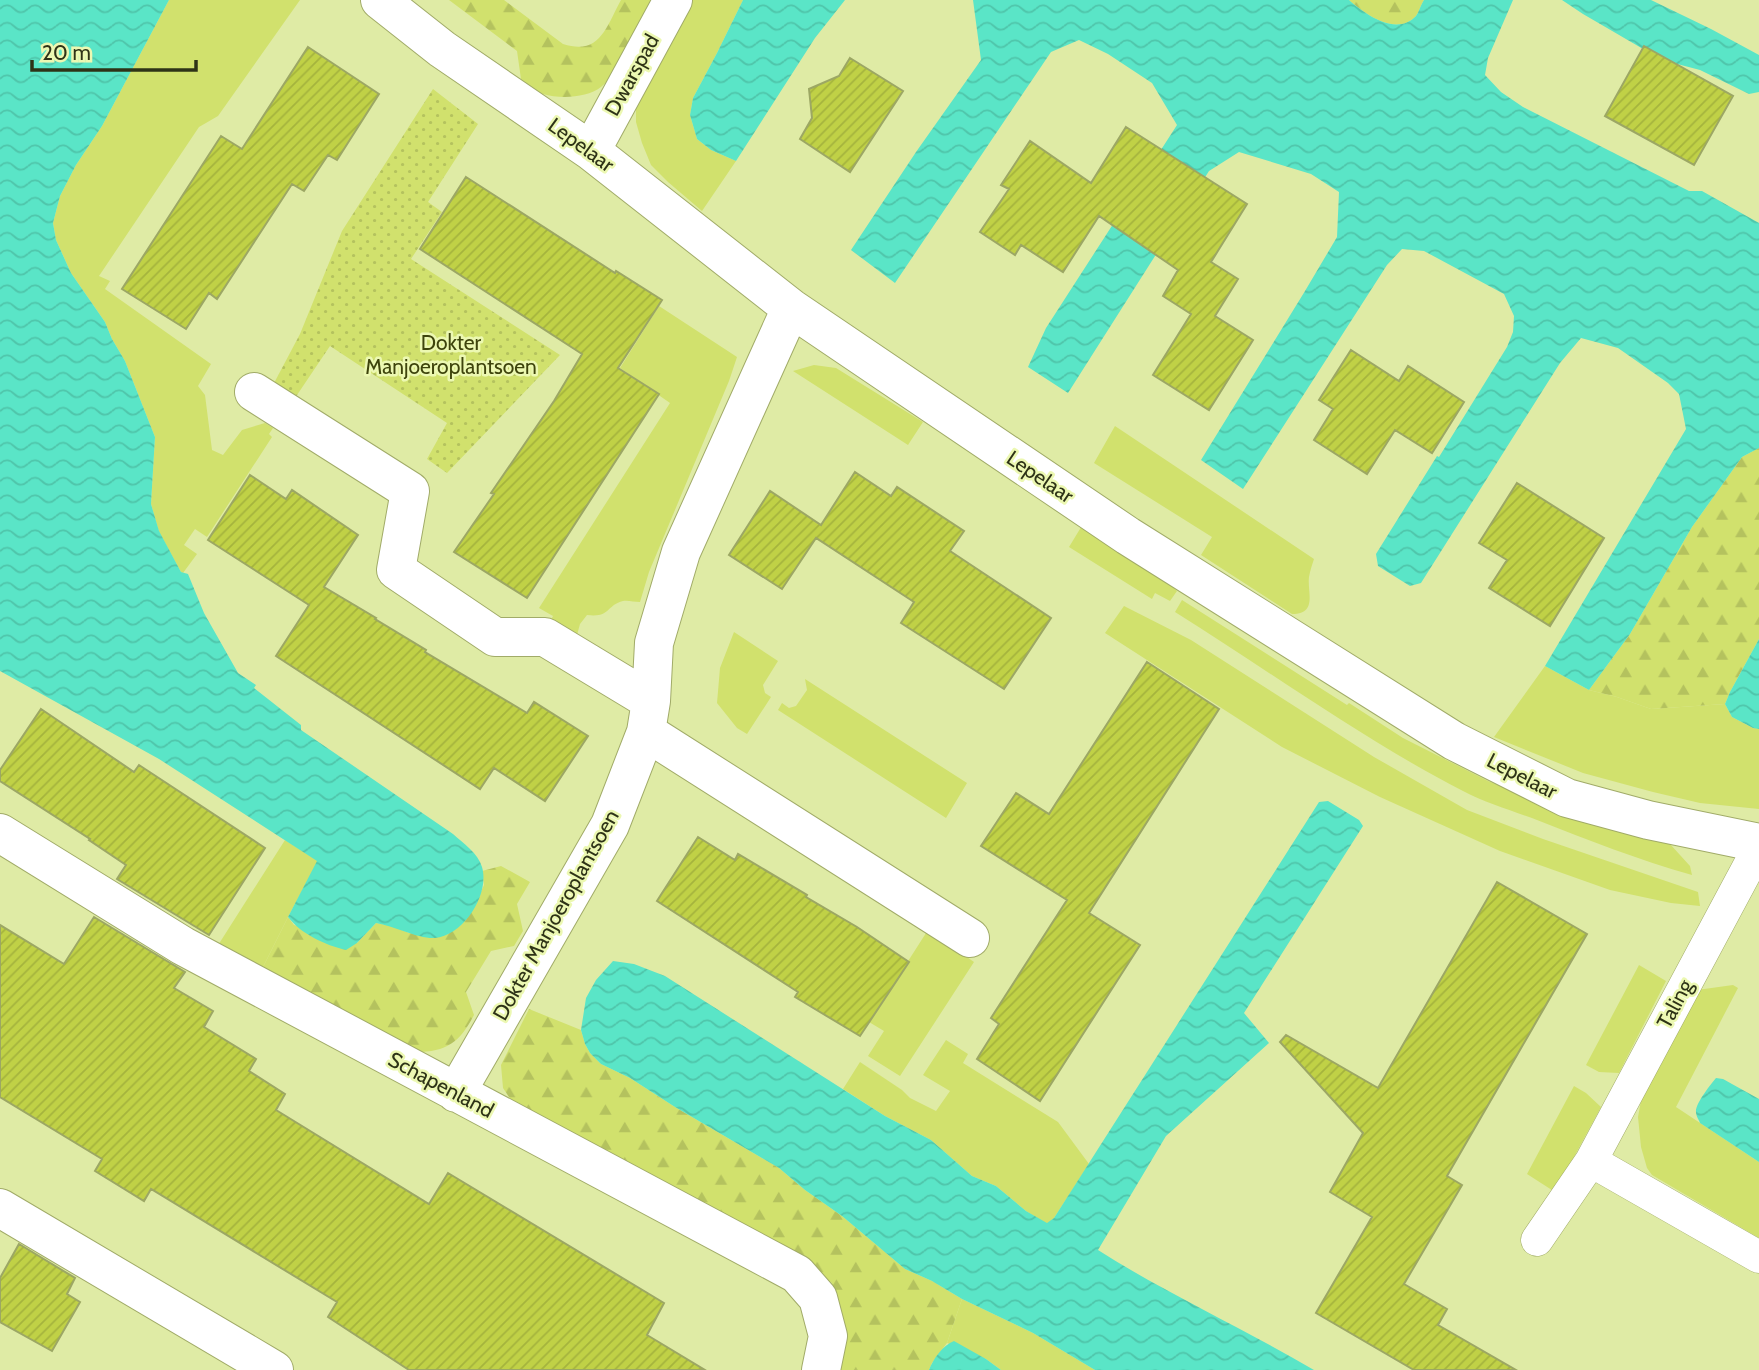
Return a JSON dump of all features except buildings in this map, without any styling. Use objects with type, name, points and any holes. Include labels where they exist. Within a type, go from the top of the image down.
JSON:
[{"type":"street","name":"Lepelaar","points":[[380,0],[442,49],[591,151],[791,308],[1128,536],[1454,741],[1567,798],[1648,820],[1759,845]]},
{"type":"street","name":"Dwarspad","points":[[591,151],[673,0]]},
{"type":"street","name":"Dokter Manjoeroplantsoen","points":[[456,1093],[610,825],[648,716],[654,643],[681,552],[791,308]]},
{"type":"street","points":[[254,392],[410,491],[396,570],[495,637],[545,637],[648,716],[971,938]]},
{"type":"street","name":"Schapenland","points":[[0,833],[183,946],[797,1274],[818,1298],[825,1323],[828,1336],[821,1370]]},
{"type":"street","points":[[0,1208],[274,1370]]},
{"type":"lane","name":"Taling","points":[[1537,1240],[1591,1161],[1759,845]]},
{"type":"lane","points":[[1591,1161],[1759,1257]]},
{"type":"green space","points":[[169,0],[300,0],[218,116],[199,127],[99,276],[110,281],[105,289],[211,364],[198,386],[205,395],[212,450],[223,455],[242,430],[265,423],[273,428],[269,434],[272,437],[207,537],[195,529],[184,545],[197,554],[183,573],[159,532],[151,504],[155,437],[125,361],[105,322],[71,273],[56,240],[53,223],[60,196],[76,165],[102,126]]},
{"type":"green space","points":[[449,0],[504,0],[563,44],[576,47],[586,46],[600,37],[621,0],[657,0],[632,47],[609,80],[595,91],[557,97],[543,94],[521,79],[517,51]]},
{"type":"green space","points":[[687,0],[743,0],[693,98],[690,115],[697,139],[711,150],[736,161],[702,211],[651,165],[636,122],[636,95]]},
{"type":"green space","points":[[1349,0],[1424,0],[1416,16],[1408,22],[1390,24],[1372,17]]},
{"type":"green space","name":"Dokter Manjoeroplantsoen","points":[[433,89],[478,124],[428,202],[442,212],[411,259],[560,355],[447,473],[427,459],[447,423],[330,346],[295,398],[273,385],[300,334],[342,231]]},
{"type":"green space","points":[[659,306],[737,357],[649,572],[640,602],[623,601],[600,615],[587,615],[580,624],[577,635],[551,620],[553,616],[539,608],[670,403],[620,368]]},
{"type":"green space","points":[[814,365],[836,368],[923,422],[908,445],[793,371]]},
{"type":"green space","points":[[1115,426],[1314,559],[1309,577],[1310,601],[1305,610],[1292,614],[1201,555],[1212,537],[1094,463]]},
{"type":"green space","points":[[1759,448],[1759,639],[1725,704],[1651,709],[1589,690],[1630,634],[1692,527],[1742,457]]},
{"type":"green space","points":[[1083,524],[1145,561],[1177,591],[1170,601],[1155,593],[1152,599],[1069,547]]},
{"type":"green space","points":[[1182,600],[1347,705],[1349,703],[1403,738],[1488,781],[1539,802],[1670,844],[1690,866],[1692,875],[1633,856],[1463,791],[1389,750],[1175,612]]},
{"type":"green space","points":[[1124,606],[1191,640],[1374,757],[1467,810],[1698,892],[1700,906],[1671,903],[1610,890],[1500,851],[1380,797],[1282,747],[1105,633]]},
{"type":"green space","points":[[734,632],[778,661],[763,685],[765,693],[771,697],[747,734],[737,728],[717,703],[720,668]]},
{"type":"green space","points":[[1545,666],[1589,690],[1651,709],[1725,704],[1732,717],[1759,729],[1759,809],[1700,803],[1583,773],[1494,737]]},
{"type":"green space","points":[[805,679],[967,783],[946,818],[778,710],[782,703],[789,708],[796,706],[807,690]]},
{"type":"green space","points":[[285,840],[318,861],[260,973],[215,950]]},
{"type":"green space","points":[[501,866],[530,882],[517,904],[523,931],[514,946],[491,951],[466,992],[474,1015],[458,1039],[451,1044],[436,1050],[416,1052],[260,973],[288,917],[294,925],[357,943],[376,923],[409,933],[448,934],[461,925],[474,907],[484,885],[482,871]]},
{"type":"green space","points":[[928,930],[974,962],[900,1076],[868,1056],[884,1031],[869,1022]]},
{"type":"green space","points":[[1639,965],[1666,981],[1619,1073],[1599,1072],[1586,1065]]},
{"type":"green space","points":[[1733,985],[1738,988],[1676,1107],[1759,1162],[1759,1238],[1652,1175],[1641,1147],[1638,1117],[1642,1095],[1697,990]]},
{"type":"green space","points":[[529,1009],[581,1030],[590,1053],[601,1064],[630,1078],[779,1168],[905,1269],[962,1299],[947,1343],[929,1370],[832,1370],[837,1302],[832,1283],[819,1273],[519,1112],[503,1088],[501,1065]]},
{"type":"green space","points":[[946,1040],[968,1054],[963,1063],[1058,1122],[1089,1164],[1054,1218],[1047,1224],[1026,1211],[996,1186],[972,1176],[931,1140],[885,1116],[843,1089],[860,1062],[910,1098],[936,1111],[950,1091],[923,1075]]},
{"type":"green space","points":[[1574,1086],[1601,1107],[1555,1192],[1527,1174]]},
{"type":"green space","points":[[962,1299],[1033,1333],[1095,1370],[1001,1370],[986,1359],[947,1343]]},
{"type":"water","points":[[0,0],[169,0],[102,126],[76,165],[60,196],[53,223],[56,240],[71,273],[105,322],[125,361],[155,437],[151,504],[159,531],[181,572],[188,574],[204,613],[238,673],[256,685],[254,688],[301,725],[301,730],[453,834],[480,862],[483,878],[478,901],[465,921],[446,935],[428,938],[376,923],[357,943],[346,950],[307,934],[288,917],[317,861],[159,759],[0,671]]},
{"type":"water","points":[[743,0],[845,0],[815,38],[736,161],[711,150],[697,139],[690,115],[693,98]]},
{"type":"water","points":[[973,0],[1349,0],[1372,17],[1390,24],[1399,24],[1416,16],[1424,0],[1513,0],[1488,58],[1485,75],[1501,92],[1523,107],[1689,191],[1702,191],[1759,223],[1759,448],[1742,457],[1692,527],[1630,634],[1589,690],[1545,666],[1686,429],[1679,394],[1668,383],[1618,348],[1581,338],[1560,363],[1421,583],[1410,586],[1378,566],[1376,554],[1507,347],[1513,332],[1514,316],[1504,294],[1424,251],[1402,249],[1387,265],[1243,489],[1201,460],[1337,237],[1339,192],[1311,174],[1239,152],[1209,171],[1068,393],[1028,367],[1046,328],[1177,125],[1152,83],[1108,54],[1079,40],[1051,52],[895,283],[851,250],[981,60]]},
{"type":"water","points":[[1562,0],[1651,0],[1759,55],[1759,92],[1749,94],[1700,70],[1662,60]]},
{"type":"water","points":[[1759,639],[1759,729],[1732,717],[1725,704]]},
{"type":"water","points":[[1328,801],[1359,820],[1363,826],[1244,1013],[1269,1043],[1166,1136],[1098,1250],[1314,1370],[1095,1370],[1033,1333],[905,1269],[779,1168],[630,1078],[601,1064],[585,1044],[581,1030],[586,998],[596,980],[613,961],[634,964],[665,976],[885,1116],[931,1140],[972,1176],[996,1186],[1026,1211],[1047,1223],[1054,1218],[1319,802]]},
{"type":"water","points":[[1716,1078],[1723,1079],[1759,1099],[1759,1162],[1700,1123],[1696,1108]]},
{"type":"water","points":[[954,1341],[1001,1370],[929,1370],[939,1353]]}]
